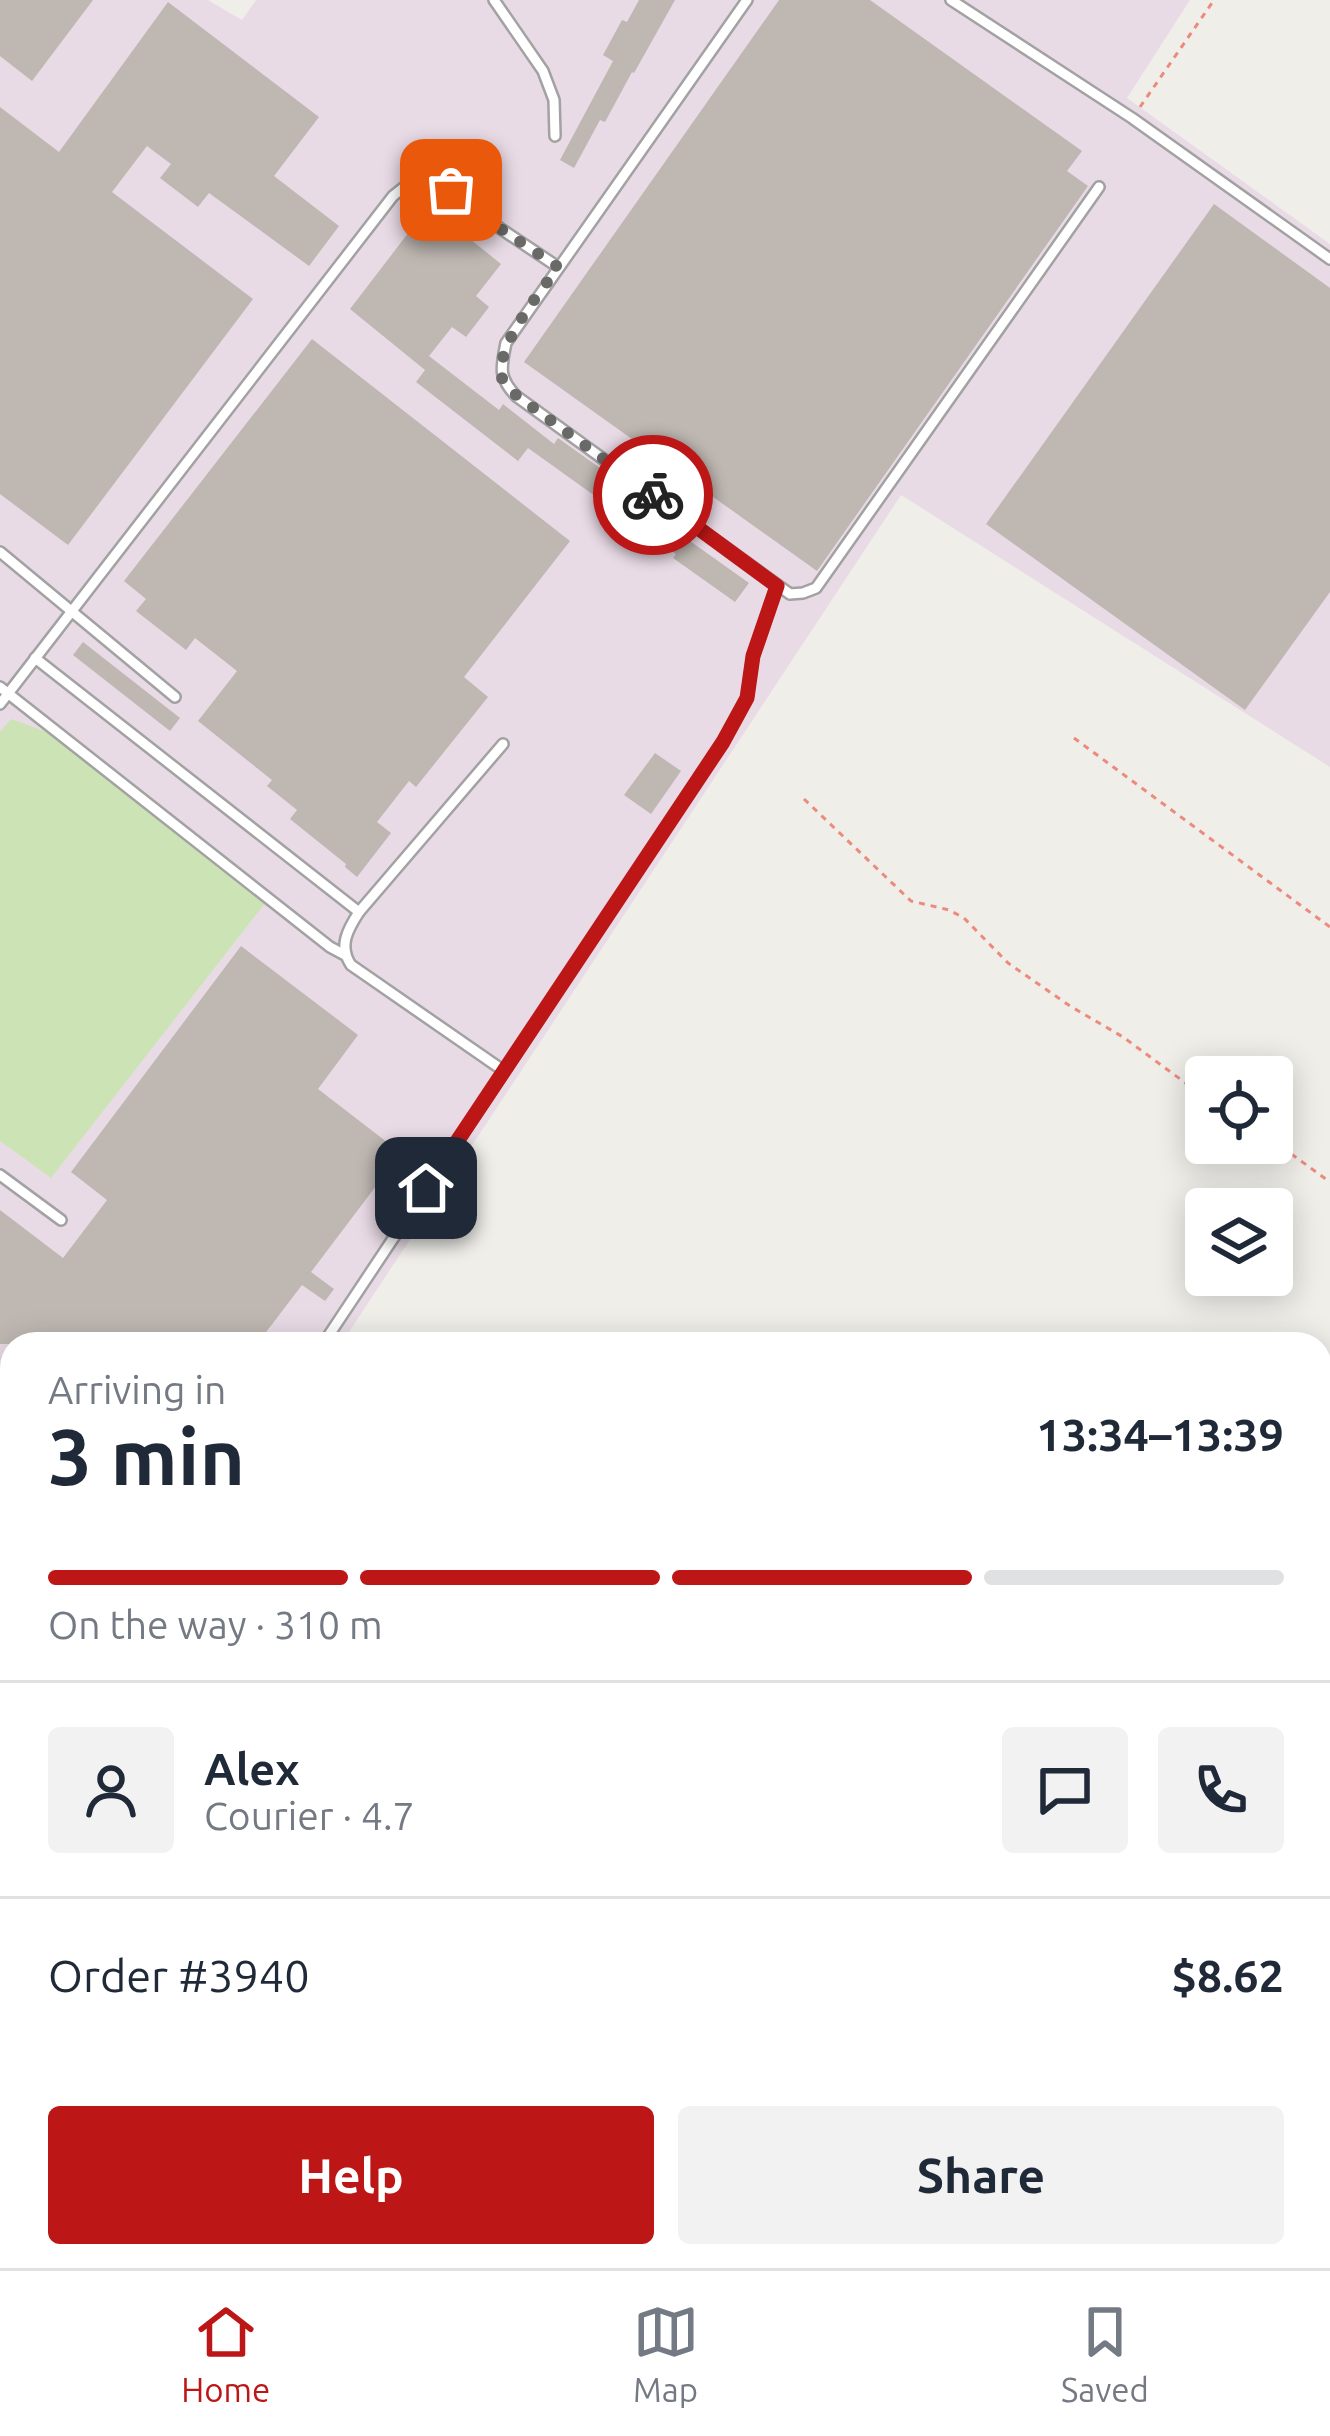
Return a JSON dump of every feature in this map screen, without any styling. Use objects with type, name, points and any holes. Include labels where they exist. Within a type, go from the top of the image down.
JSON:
[{"type":"lane","points":[[494,0],[543,71],[554,100],[555,136]]},
{"type":"lane","points":[[747,0],[506,344],[503,382],[790,594],[817,588],[1099,187]]},
{"type":"lane","points":[[951,0],[1132,118],[1330,259]]},
{"type":"lane","points":[[0,704],[4,690],[72,613],[393,196],[408,184],[429,179],[451,190],[558,267]]},
{"type":"lane","points":[[0,552],[175,697]]},
{"type":"lane","points":[[331,1332],[738,717],[777,586]]},
{"type":"lane","points":[[34,658],[359,912]]},
{"type":"lane","points":[[4,690],[345,955]]},
{"type":"lane","points":[[502,744],[359,912],[344,942],[350,965],[504,1071]]},
{"type":"lane","points":[[0,1175],[61,1220]]},
{"type":"path","points":[[1132,118],[1214,0]]},
{"type":"path","points":[[1074,738],[1330,927]]},
{"type":"path","points":[[804,799],[911,901],[964,918],[1008,963],[1185,1083]]},
{"type":"path","points":[[1293,1155],[1330,1182]]},
{"type":"shaded area","points":[[0,0],[208,0],[242,20],[256,0],[1190,0],[1127,98],[1330,244],[1330,767],[901,495],[349,1332],[0,1332]]},
{"type":"green space","points":[[11,719],[47,732],[266,902],[51,1178],[0,1141],[0,732]]},
{"type":"building","points":[[0,0],[93,0],[32,81],[0,56]]},
{"type":"building","points":[[639,0],[675,0],[574,168],[560,160],[613,61],[603,55]]},
{"type":"building","points":[[779,0],[870,0],[1082,151],[1067,171],[1088,186],[817,571],[524,362]]},
{"type":"building","points":[[168,2],[319,117],[274,176],[339,226],[309,266],[209,193],[198,207],[160,178],[171,164],[147,146],[112,192],[253,299],[68,545],[0,494],[0,107],[59,152]]},
{"type":"building","points":[[432,202],[474,234],[470,239],[501,264],[476,296],[489,307],[466,337],[452,327],[429,356],[499,410],[503,404],[554,444],[558,438],[670,518],[666,524],[749,583],[735,602],[528,448],[518,461],[416,382],[425,370],[350,309]]},
{"type":"building","points":[[1214,204],[1330,288],[1330,592],[1245,710],[986,524]]},
{"type":"building","points":[[312,339],[570,541],[464,677],[488,697],[416,787],[409,781],[377,822],[391,833],[357,877],[290,819],[297,810],[267,786],[272,780],[198,721],[237,671],[195,638],[186,650],[136,611],[146,599],[124,581]]},
{"type":"building","points":[[83,642],[180,718],[170,731],[73,655]]},
{"type":"building","points":[[655,753],[681,771],[651,814],[624,795]]},
{"type":"building","points":[[241,946],[358,1035],[318,1089],[401,1153],[311,1272],[334,1289],[325,1301],[302,1285],[266,1332],[0,1332],[0,1210],[63,1258],[107,1200],[71,1172]]},
{"type":"way so far","points":[[451,190],[558,267],[506,344],[503,382],[653,495]]},
{"type":"route","points":[[426,1188],[723,742],[747,698],[753,656],[777,586],[653,495]]}]
